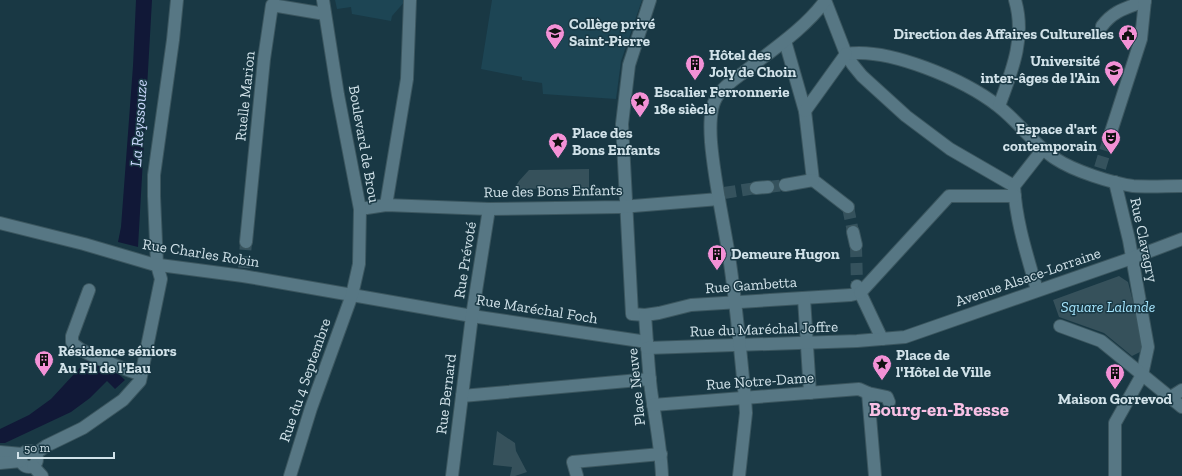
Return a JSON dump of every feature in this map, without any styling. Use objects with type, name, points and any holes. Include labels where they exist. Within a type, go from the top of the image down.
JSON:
[{"type":"street","points":[[0,462],[28,463],[46,446],[83,428],[123,400],[140,380],[161,279],[157,265],[154,175],[173,40],[177,0]]},
{"type":"street","name":"Boulevard de Brou","points":[[323,0],[360,209],[359,264],[352,295]]},
{"type":"street","points":[[386,205],[407,79],[410,0]]},
{"type":"street","points":[[644,316],[632,314],[622,124],[629,65],[650,0]]},
{"type":"street","points":[[739,476],[746,413],[745,398],[735,302],[711,142],[713,106],[717,96],[727,85],[785,41],[817,12],[826,0]]},
{"type":"street","points":[[826,0],[846,54],[853,66],[862,76],[906,116],[950,149],[1014,191]]},
{"type":"street","points":[[998,106],[1014,63],[1020,30],[1015,0]]},
{"type":"street","points":[[1102,26],[1108,18],[1115,13],[1145,0],[1138,50],[1110,138]]},
{"type":"street","name":"Ruelle Marion","points":[[246,242],[264,59],[272,5],[325,14]]},
{"type":"street","points":[[785,41],[805,111],[813,180],[848,207]]},
{"type":"street","points":[[805,111],[846,54],[855,52],[869,53],[907,62],[940,74],[971,88],[998,106],[1043,149],[1057,160],[1080,171],[1099,172],[1115,182],[1134,186],[1182,186]]},
{"type":"street","points":[[1037,290],[1020,230],[1015,208],[1014,191],[1043,149]]},
{"type":"street","points":[[784,185],[813,180]]},
{"type":"street","name":"Rue Clavagry","points":[[1115,182],[1129,240],[1148,347],[1142,375],[1115,423],[1115,476]]},
{"type":"street","points":[[882,339],[858,289],[948,196],[1014,191]]},
{"type":"street","name":"Rue des Bons Enfants","points":[[360,209],[386,205],[489,209],[626,206],[720,195]]},
{"type":"street","name":"Rue Prévoté","points":[[472,316],[489,209]]},
{"type":"street","name":"Rue Charles Robin","points":[[0,223],[84,244],[157,265],[243,272],[352,295]]},
{"type":"street","points":[[853,232],[856,245]]},
{"type":"street","name":"Avenue Alsace-Lorraine","points":[[882,339],[905,336],[1132,258],[1182,239]]},
{"type":"street","name":"Rue Gambetta","points":[[644,316],[691,305],[851,295],[858,289]]},
{"type":"street","points":[[89,290],[72,336],[74,346],[141,375]]},
{"type":"street","name":"Rue Maréchal Foch","points":[[352,295],[647,345]]},
{"type":"street","name":"Rue du 4 Septembre","points":[[290,476],[311,408],[352,295]]},
{"type":"street","points":[[804,298],[810,393]]},
{"type":"street","name":"Rue Bernard","points":[[452,476],[472,316]]},
{"type":"street","name":"Place Neuve","points":[[644,316],[653,405],[661,454],[662,476]]},
{"type":"street","points":[[1060,326],[1102,341],[1182,407]]},
{"type":"street","name":"Rue du Maréchal Joffre","points":[[647,345],[739,346],[882,339]]},
{"type":"street","points":[[462,396],[650,379]]},
{"type":"street","name":"Rue Notre-Dame","points":[[653,405],[859,389],[868,393],[884,395],[888,397],[889,402]]},
{"type":"street","points":[[1171,397],[1182,390]]},
{"type":"street","points":[[868,393],[875,476]]},
{"type":"street","points":[[0,452],[28,463],[42,476]]},
{"type":"street","points":[[577,476],[573,462],[661,454]]},
{"type":"shaded area","points":[[335,0],[406,0],[392,16],[391,21],[352,14],[351,7],[337,9]]},
{"type":"shaded area","name":"Collège privé Saint-Pierre","points":[[492,0],[642,0],[621,61],[616,99],[543,94],[542,83],[522,80],[522,77],[481,69]]},
{"type":"green space","points":[[589,169],[589,188],[514,189],[529,170]]},
{"type":"green space","name":"Square Lalande","points":[[1119,276],[1128,282],[1137,317],[1142,351],[1132,356],[1104,333],[1059,317],[1053,300]]},
{"type":"green space","points":[[497,431],[515,443],[516,451],[527,472],[510,476],[512,467],[493,465]]},
{"type":"water","name":"La Reyssouze","points":[[136,0],[152,0],[138,247],[118,242],[121,227],[133,66]]},
{"type":"water","points":[[87,360],[111,367],[125,380],[115,389],[107,381],[90,398],[71,412],[5,443],[0,443],[0,429],[29,415],[51,399]]},
{"type":"tunnel","points":[[1100,168],[1109,138]]},
{"type":"tunnel","points":[[768,187],[785,185]]},
{"type":"tunnel","points":[[724,193],[756,188]]},
{"type":"tunnel","points":[[848,207],[853,232]]},
{"type":"tunnel","points":[[244,268],[246,242]]},
{"type":"tunnel","points":[[856,245],[857,285]]},
{"type":"place","name":"Collège privé Saint-Pierre","points":[[555,50]]},
{"type":"place","name":"Direction des Affaires Culturelles","points":[[1128,51]]},
{"type":"place","name":"Hôtel des Joly de Choin","points":[[695,81]]},
{"type":"place","name":"Université inter-âges de l'Ain","points":[[1114,87]]},
{"type":"place","name":"Escalier Ferronnerie 18e siècle","points":[[640,118]]},
{"type":"place","name":"Espace d'art contemporain","points":[[1111,155]]},
{"type":"place","name":"Place des Bons Enfants","points":[[558,159]]},
{"type":"place","name":"Demeure Hugon","points":[[717,271]]},
{"type":"place","name":"Résidence séniors Au Fil de l'Eau","points":[[44,377]]},
{"type":"place","name":"Place de l'Hôtel de Ville","points":[[882,381]]},
{"type":"place","name":"Maison Gorrevod","points":[[1115,390]]},
{"type":"district","name":"Bourg-en-Bresse","points":[[939,409]]}]
